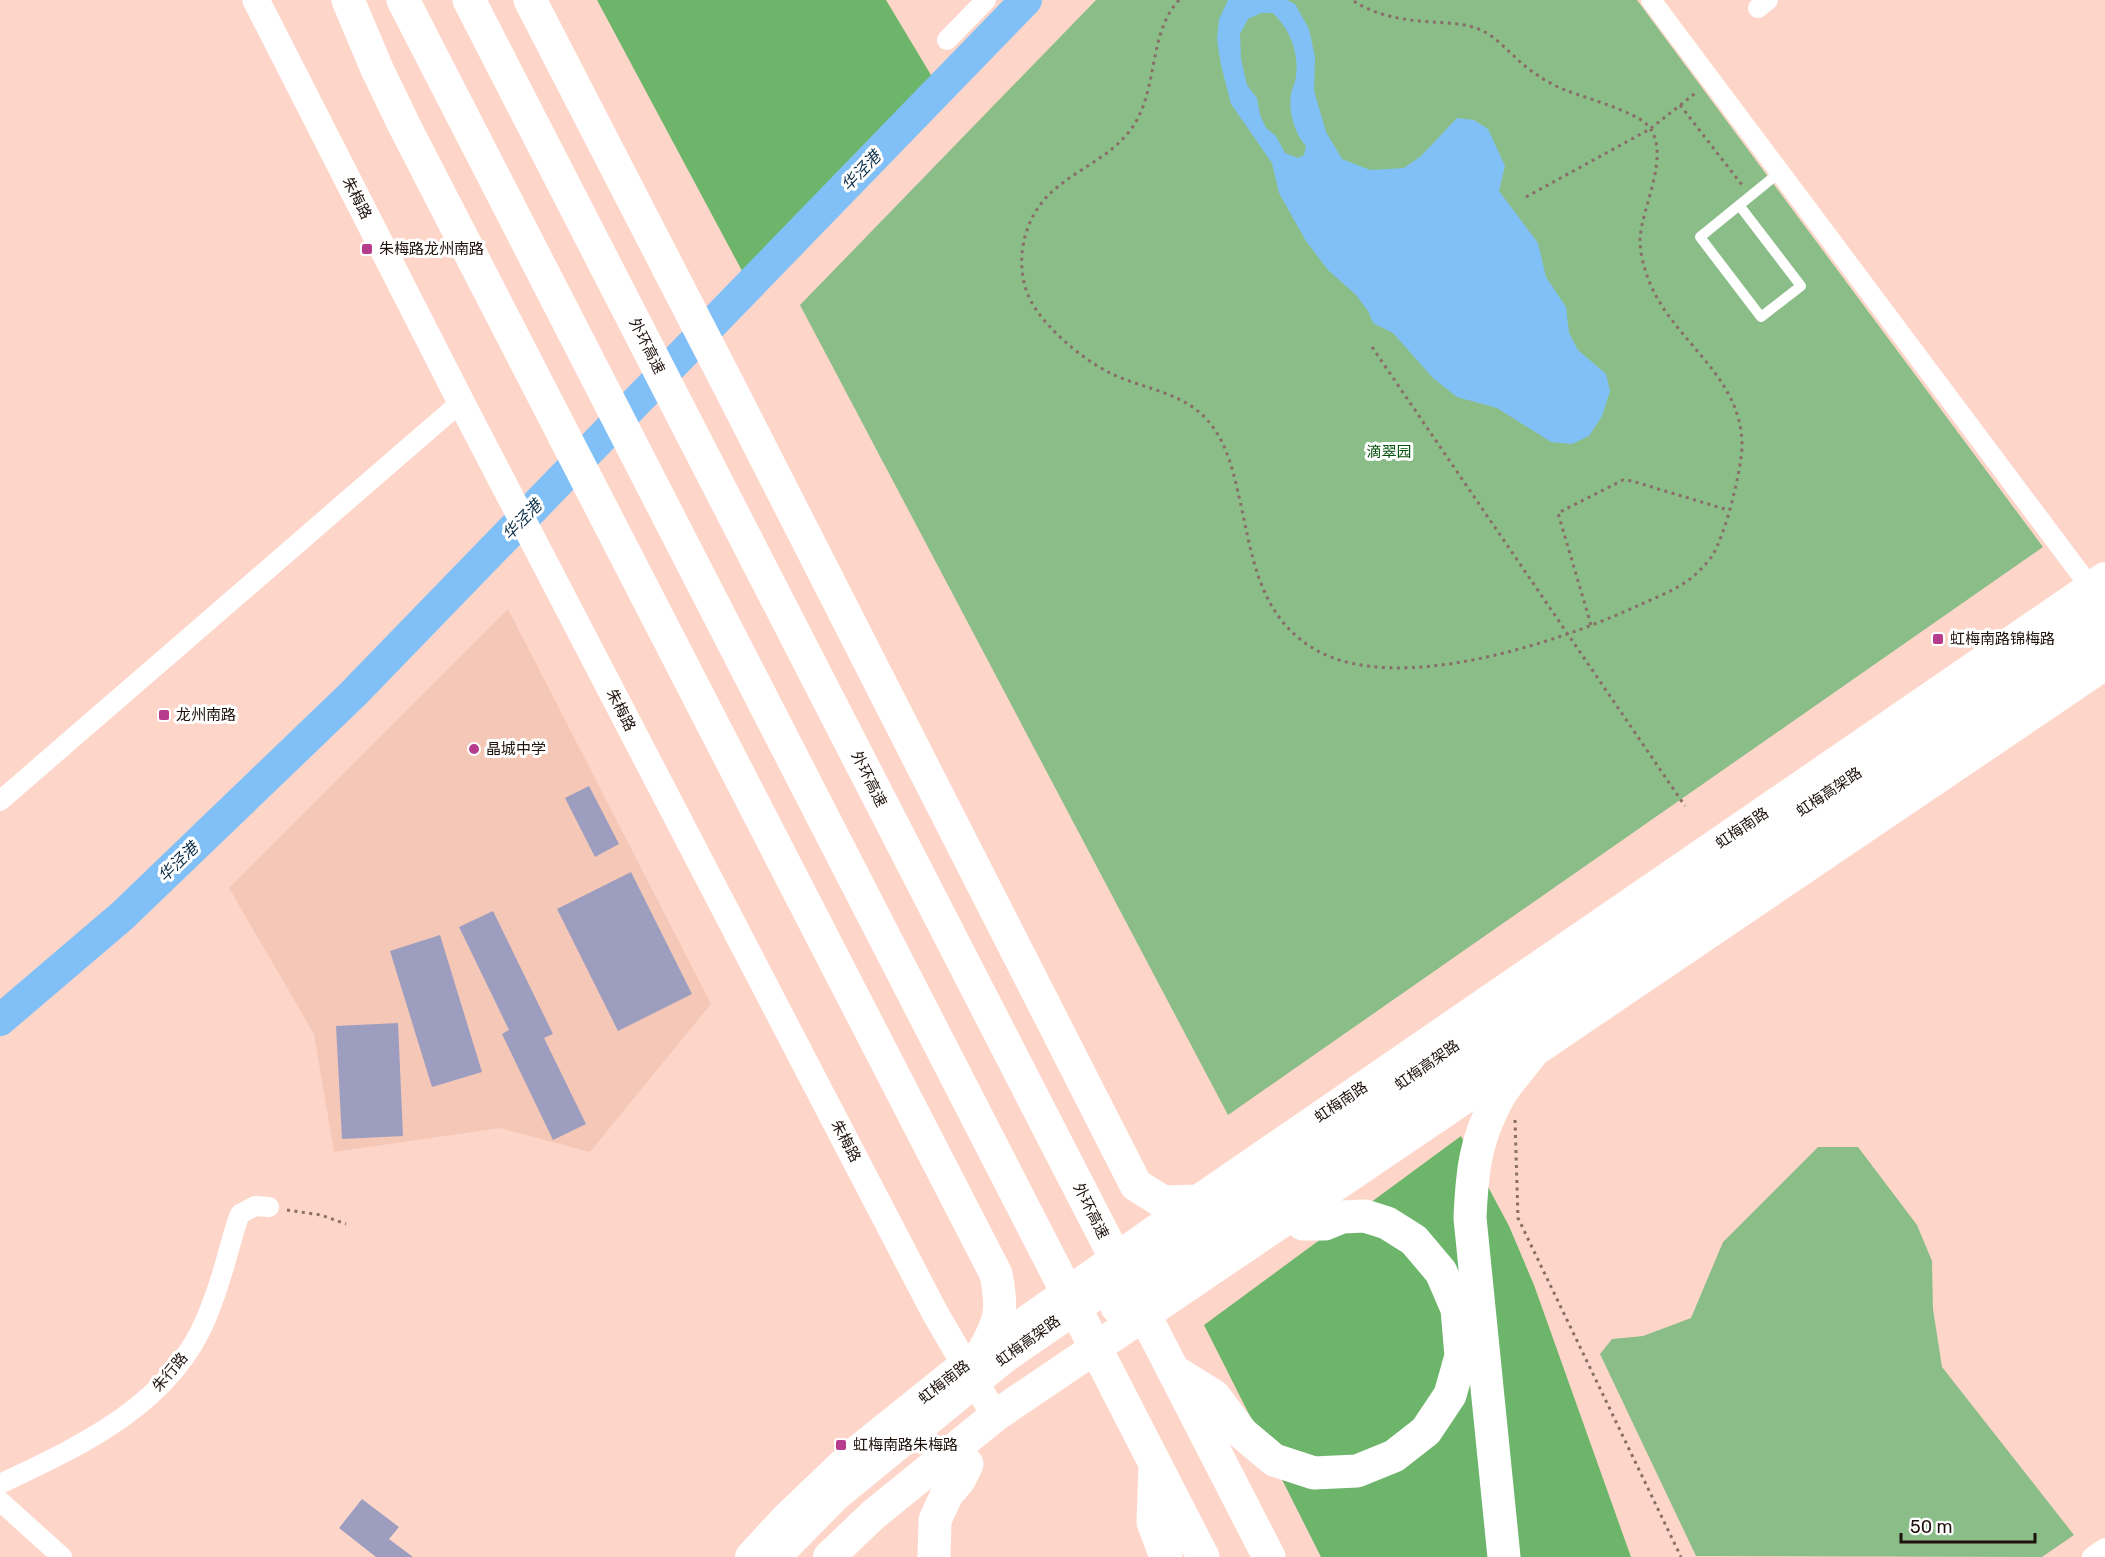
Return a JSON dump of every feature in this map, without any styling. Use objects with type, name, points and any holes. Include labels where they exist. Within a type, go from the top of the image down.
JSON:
[{"type":"highway","points":[[348,0],[405,127],[996,1274],[1001,1301],[997,1328],[974,1358]]},
{"type":"highway","points":[[403,0],[1203,1557]]},
{"type":"highway","name":"外环高速","points":[[469,0],[1269,1557]]},
{"type":"highway","points":[[530,0],[1136,1185],[1163,1202],[1198,1201]]},
{"type":"highway","points":[[1455,1024],[1724,850],[2101,590]]},
{"type":"highway","name":"虹梅高架路","points":[[774,1557],[835,1495],[1005,1356],[1483,1026],[2101,590]]},
{"type":"highway","name":"虹梅高架路","points":[[801,1557],[879,1484],[1019,1373],[2105,634]]},
{"type":"highway","points":[[1504,1557],[1470,1218],[1472,1170],[1482,1132],[1499,1096],[1531,1054]]},
{"type":"highway","points":[[1173,1370],[1214,1396],[1242,1433],[1274,1460],[1314,1473],[1357,1471],[1394,1456],[1426,1431],[1450,1395],[1461,1356],[1457,1309],[1441,1272],[1414,1240],[1387,1223],[1365,1216],[1342,1217],[1325,1224],[1303,1224]]},
{"type":"highway","points":[[934,1557],[935,1520],[947,1494],[959,1480],[967,1464]]},
{"type":"highway","points":[[1155,1464],[1153,1522],[1166,1557]]},
{"type":"main road","name":"虹梅南路","points":[[751,1557],[786,1519],[853,1455],[974,1358],[1455,1024],[2101,590]]},
{"type":"main road","points":[[829,1557],[873,1515],[994,1416],[2105,664]]},
{"type":"main road","points":[[856,1557],[1013,1426],[1448,1123],[1472,1103],[1484,1086]]},
{"type":"street","name":"朱梅路","points":[[256,0],[461,402],[935,1313],[974,1358],[994,1416]]},
{"type":"street","points":[[947,40],[986,0]]},
{"type":"street","points":[[1651,0],[2101,590]]},
{"type":"street","points":[[0,801],[461,402]]},
{"type":"street","name":"朱行路","points":[[0,1484],[70,1451],[152,1395],[172,1374],[188,1352],[205,1322],[218,1290],[240,1214],[255,1206],[269,1207]]},
{"type":"street","points":[[0,1501],[62,1557]]},
{"type":"street","points":[[2092,1557],[2105,1548]]},
{"type":"lane","points":[[1739,205],[1801,286],[1761,317],[1700,237],[1739,205],[1750,196],[1780,172]]},
{"type":"path","points":[[1179,0],[1168,12],[1146,100],[1137,121],[1125,138],[1063,182],[1041,202],[1028,225],[1023,243],[1022,260],[1024,280],[1031,301],[1064,340],[1082,355],[1108,372],[1177,399],[1194,408],[1208,421],[1221,439],[1231,465],[1257,574],[1266,600],[1283,623],[1300,640],[1319,652],[1364,666],[1399,669],[1435,666],[1476,659],[1545,642],[1591,626],[1677,587],[1696,575],[1713,556],[1740,468],[1742,441],[1739,418],[1729,394],[1707,362],[1662,310],[1652,291],[1643,264],[1640,242],[1658,149],[1650,129],[1633,116],[1558,87],[1538,75],[1495,38],[1482,30],[1461,24],[1405,20],[1381,14],[1352,0]]},
{"type":"path","points":[[1526,197],[1650,129],[1712,81]]},
{"type":"path","points":[[1680,105],[1750,196]]},
{"type":"path","points":[[1372,347],[1685,806]]},
{"type":"path","points":[[1591,626],[1558,513],[1623,480],[1728,510]]},
{"type":"path","points":[[1515,1112],[1518,1218],[1681,1557]]},
{"type":"path","points":[[269,1207],[321,1215],[346,1224]]},
{"type":"shaded area","name":"晶城中学","points":[[508,609],[711,1004],[590,1152],[500,1128],[334,1152],[314,1034],[229,888]]},
{"type":"green space","points":[[597,0],[886,0],[934,80],[749,284]]},
{"type":"green space","name":"滴翠园","points":[[1096,0],[1637,0],[2043,547],[1228,1115],[800,305]]},
{"type":"green space","points":[[1461,1136],[1509,1226],[1534,1285],[1631,1557],[1321,1557],[1204,1325]]},
{"type":"green space","points":[[1818,1147],[1858,1147],[1917,1225],[1932,1261],[1933,1309],[1942,1367],[2074,1535],[2042,1557],[1696,1556],[1600,1354],[1612,1339],[1643,1336],[1691,1318],[1723,1242]]},
{"type":"water","points":[[1228,0],[1287,0],[1295,4],[1309,29],[1315,57],[1314,91],[1326,132],[1342,159],[1370,170],[1404,168],[1421,156],[1457,118],[1474,120],[1488,129],[1505,166],[1499,191],[1538,243],[1546,277],[1566,307],[1569,333],[1578,350],[1606,374],[1610,391],[1602,416],[1589,436],[1572,444],[1551,442],[1497,408],[1457,397],[1433,378],[1393,333],[1373,323],[1368,311],[1356,295],[1328,270],[1306,241],[1279,193],[1272,163],[1231,104],[1217,40],[1219,19]],"holes":[[[1261,13],[1273,13],[1289,34],[1295,50],[1297,67],[1291,94],[1291,108],[1296,129],[1306,146],[1304,155],[1298,158],[1285,153],[1276,136],[1266,128],[1260,115],[1257,98],[1247,85],[1241,59],[1240,34],[1248,19]]]},
{"type":"building","points":[[589,786],[619,844],[595,857],[565,798]]},
{"type":"building","points":[[631,872],[692,994],[618,1031],[557,909]]},
{"type":"building","points":[[493,911],[553,1034],[544,1038],[586,1124],[553,1140],[502,1034],[509,1030],[459,927]]},
{"type":"building","points":[[440,935],[482,1072],[432,1087],[390,951]]},
{"type":"building","points":[[398,1023],[403,1136],[342,1139],[336,1026]]},
{"type":"building","points":[[362,1499],[399,1527],[389,1539],[413,1557],[376,1557],[339,1528]]},
{"type":"waterway","name":"华泾港","points":[[0,1020],[122,916],[353,694],[1026,0]]},
{"type":"place","name":"朱梅路龙州南路","points":[[367,249]]},
{"type":"place","name":"虹梅南路锦梅路","points":[[1938,639]]},
{"type":"place","name":"龙州南路","points":[[164,715]]},
{"type":"place","name":"晶城中学","points":[[474,749]]},
{"type":"place","name":"虹梅南路朱梅路","points":[[841,1445]]}]
